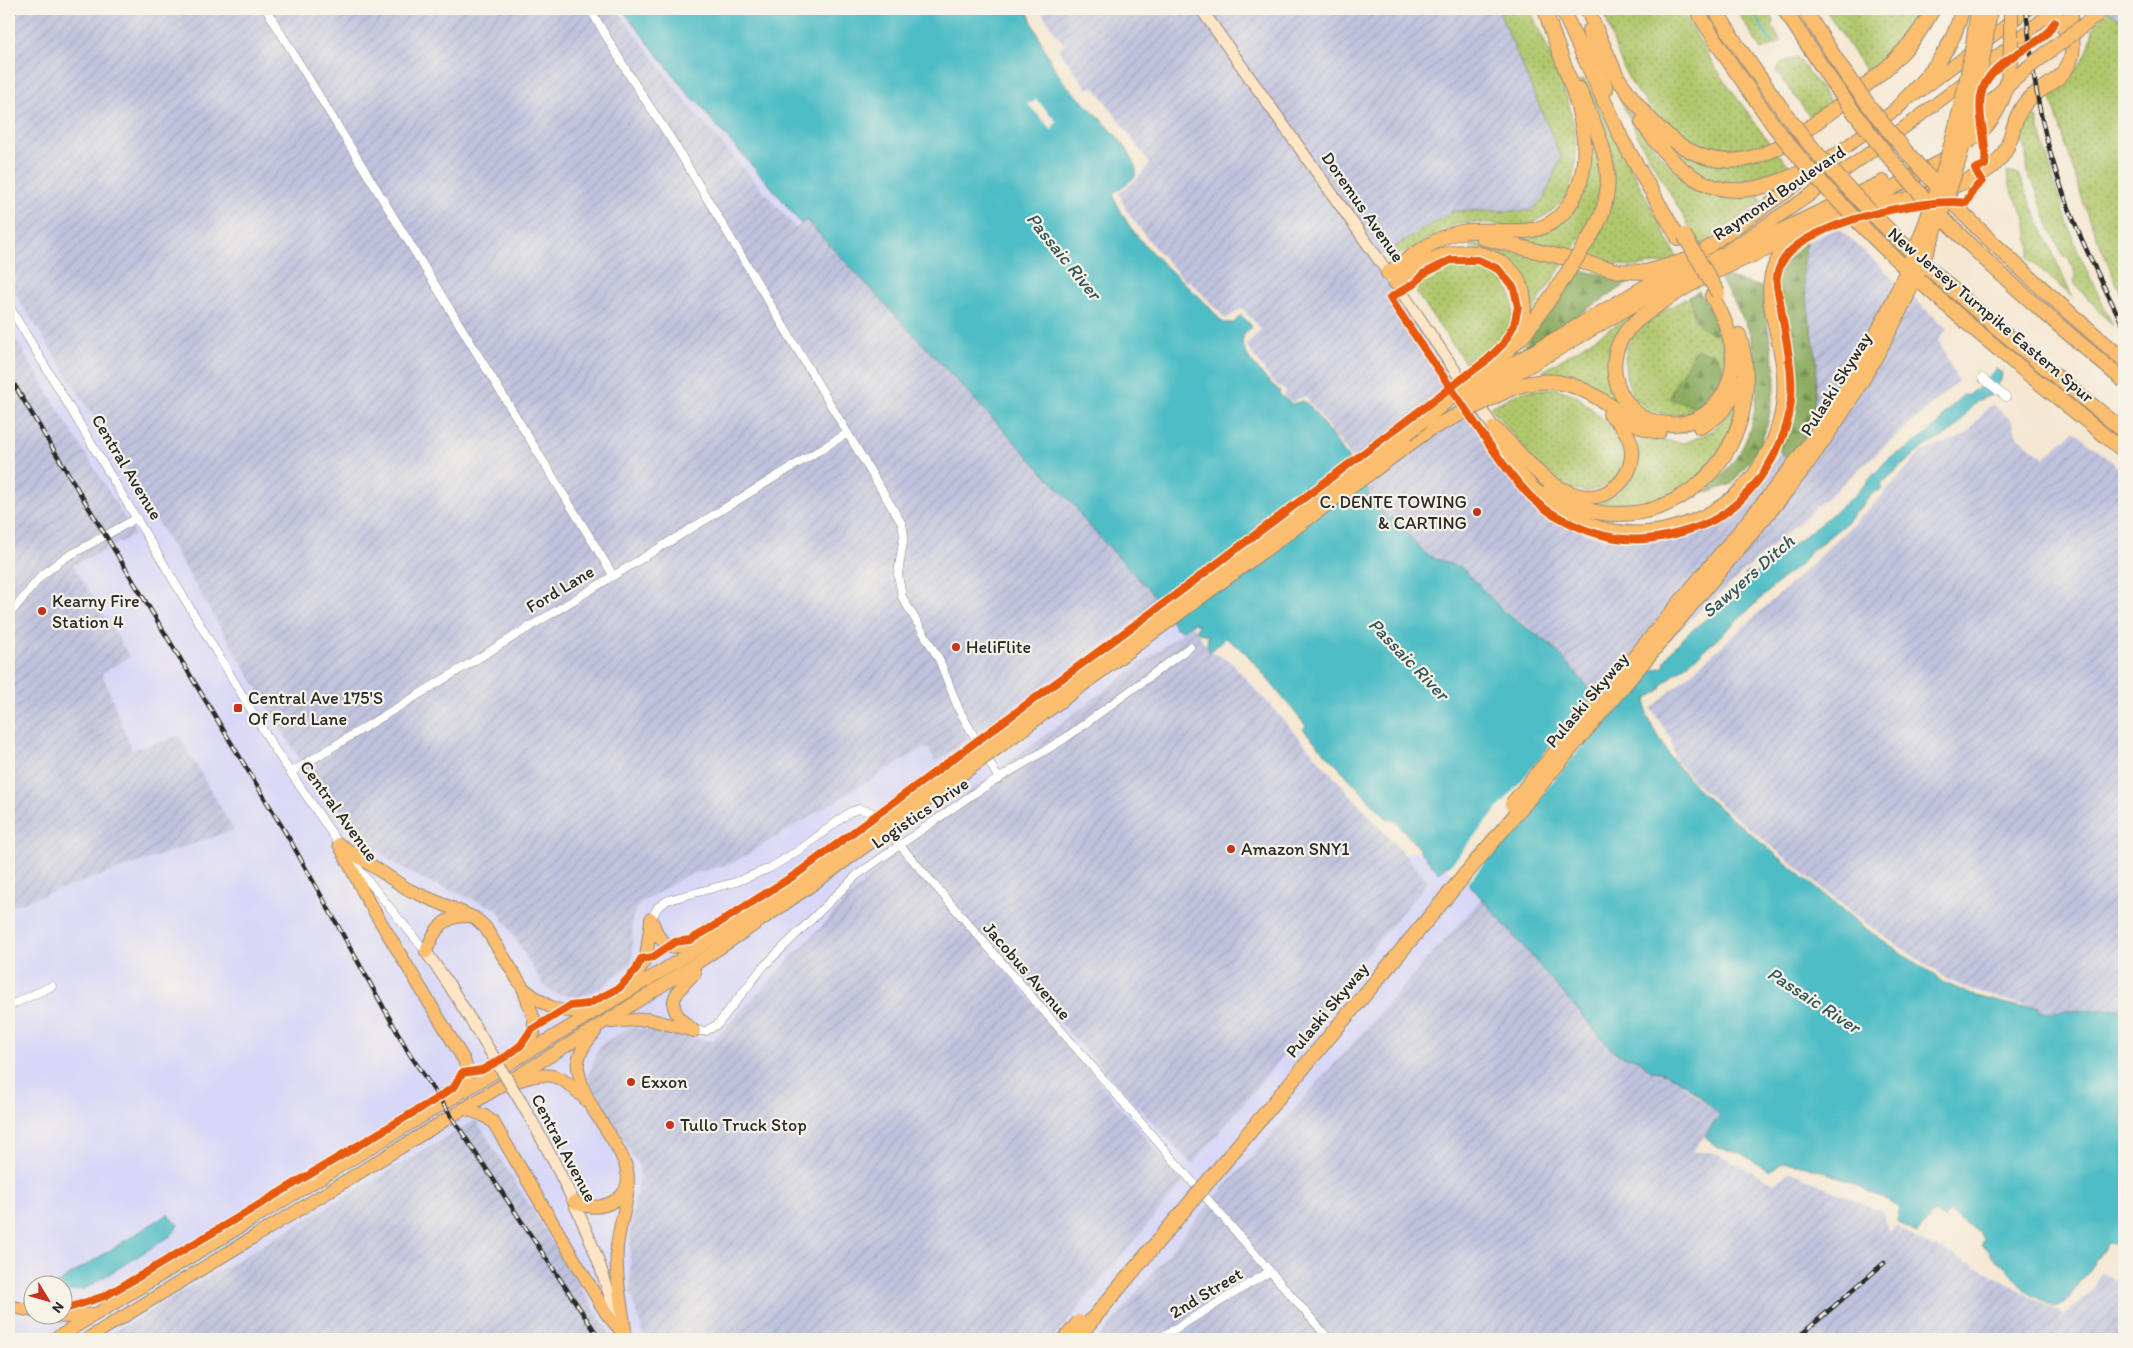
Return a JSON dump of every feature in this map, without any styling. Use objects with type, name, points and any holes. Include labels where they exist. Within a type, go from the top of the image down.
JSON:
[{"type":"highway","points":[[1392,278],[1427,247],[1459,232],[1536,229],[1557,219],[1573,199],[1583,171],[1584,141],[1580,118],[1545,9]]},
{"type":"highway","points":[[1522,476],[1561,500],[1590,510],[1606,513],[1647,509],[1683,495],[1715,468],[1737,432],[1743,415],[1747,388],[1743,354],[1735,324],[1619,134],[1562,9]]},
{"type":"highway","points":[[1586,9],[1593,51],[1612,104],[1681,237]]},
{"type":"highway","points":[[1586,9],[1630,103],[1659,146],[1683,170],[1708,186],[1729,190],[1754,190],[1793,177],[1834,156]]},
{"type":"highway","name":"New Jersey Turnpike Eastern Spur","points":[[1696,9],[1726,57],[1774,126],[1834,198],[1900,266],[1966,323],[2124,452]]},
{"type":"highway","name":"New Jersey Turnpike Eastern Spur","points":[[1715,9],[1737,45],[1787,116],[1844,185],[1905,248],[1974,309],[2124,431]]},
{"type":"highway","points":[[1784,9],[1832,82],[1886,153],[1938,213],[1995,269],[2124,382]]},
{"type":"highway","points":[[1804,9],[1845,73],[1903,150],[1966,218],[2035,284],[2124,360]]},
{"type":"highway","points":[[1615,74],[1649,120],[1674,143],[1710,158],[1736,160],[1751,158],[1788,142],[1884,72],[1908,47],[1933,9]]},
{"type":"highway","points":[[1896,109],[1930,73],[1946,51],[1957,28],[1962,9]]},
{"type":"highway","name":"Pulaski Skyway","points":[[1065,1339],[1748,521],[1784,477],[1835,405],[1885,318],[1918,244],[1934,201],[1960,115],[1978,9]]},
{"type":"highway","name":"Pulaski Skyway","points":[[1076,1339],[1798,477],[1862,382],[1909,295],[1942,213],[1967,139],[1990,9]]},
{"type":"highway","points":[[1715,294],[1727,325],[1732,345],[1733,367],[1726,388],[1714,406],[1691,421],[1662,424],[1644,418],[1625,401],[1616,377],[1617,348],[1627,330],[1652,310],[1697,281],[1831,221],[1943,160],[1990,119],[2006,88],[2010,64],[2011,9]]},
{"type":"highway","points":[[2054,9],[2072,47]]},
{"type":"highway","points":[[1831,221],[1943,189],[1974,178],[1989,168],[2007,148],[2016,118],[2023,106],[2033,96],[2057,79],[2067,68],[2072,56],[2070,18],[2072,9]]},
{"type":"highway","points":[[1717,257],[1755,242],[1967,139],[1986,106],[2002,90],[2104,9]]},
{"type":"highway","points":[[1507,351],[1536,320],[1558,287],[1592,234],[1606,200],[1608,166],[1597,129],[1574,76],[1560,53]]},
{"type":"highway","points":[[1494,428],[1502,449],[1522,476],[1542,498],[1569,516],[1601,529],[1626,533],[1652,533],[1680,527],[1712,513],[1733,498],[1761,466],[1770,450],[1780,422],[1784,402],[1784,373],[1771,304],[1770,285],[1776,261],[1799,235]]},
{"type":"highway","points":[[1442,240],[1489,239],[1612,270],[1633,273],[1652,271],[1691,259]]},
{"type":"highway","points":[[1392,278],[1428,261],[1452,253],[1479,254],[1497,260],[1507,267],[1519,282],[1524,301],[1519,329],[1507,351],[1502,376],[1434,427]]},
{"type":"highway","points":[[1406,434],[1502,376],[1533,382],[1554,380],[1573,385],[1650,431],[1685,432],[1708,423],[1726,407],[1737,386],[1743,354]]},
{"type":"highway","points":[[1494,428],[1512,444],[1529,466],[1555,486],[1582,496],[1600,496],[1618,485],[1627,474],[1631,460],[1631,445],[1619,422],[1590,395]]},
{"type":"main road","name":"Doremus Avenue","points":[[1201,9],[1392,278],[1494,428]]},
{"type":"main road","name":"Raymond Boulevard","points":[[1502,376],[1691,259],[1834,156],[2028,9]]},
{"type":"main road","name":"Raymond Boulevard","points":[[1502,376],[1717,257],[1792,208],[1986,66],[2054,9]]},
{"type":"main road","points":[[55,1339],[599,1010],[853,849],[1434,427]]},
{"type":"main road","points":[[87,1339],[466,1109],[724,947],[1406,434]]},
{"type":"main road","points":[[339,844],[409,890],[479,920],[485,927],[523,988],[536,1028],[530,1041],[511,1063]]},
{"type":"main road","points":[[339,844],[368,902],[464,1060],[468,1073],[464,1091]]},
{"type":"main road","points":[[426,952],[433,934],[442,924],[453,917],[467,916]]},
{"type":"main road","points":[[651,919],[658,936],[670,947],[682,946],[720,934]]},
{"type":"main road","points":[[625,994],[644,963],[651,919]]},
{"type":"main road","points":[[694,1031],[676,1015],[673,999],[681,986],[724,947]]},
{"type":"main road","name":"Central Avenue","points":[[426,952],[448,983],[521,1102],[574,1202],[599,1262],[627,1338]]},
{"type":"main road","points":[[523,988],[553,1009],[568,1012],[599,1010]]},
{"type":"main road","points":[[627,1338],[616,1267],[618,1240],[628,1204],[625,1161],[592,1107],[580,1075],[578,1064],[587,1041],[602,1024],[648,1019],[694,1031]]},
{"type":"main road","points":[[498,1088],[538,1074],[548,1075],[569,1084],[592,1107]]},
{"type":"main road","points":[[466,1109],[483,1115],[493,1122],[606,1313],[627,1338]]},
{"type":"main road","points":[[574,1202],[588,1206],[604,1206],[621,1197],[628,1185]]},
{"type":"main road","points":[[9,1306],[22,1309]]},
{"type":"main road","points":[[72,1317],[97,1314]]},
{"type":"street","points":[[266,9],[613,575]]},
{"type":"street","points":[[590,9],[631,78],[675,145],[904,529],[898,574],[902,597],[939,659],[956,704],[999,779]]},
{"type":"street","name":"Central Avenue","points":[[9,306],[290,773],[339,844],[426,952]]},
{"type":"street","points":[[1982,378],[2006,398]]},
{"type":"street","name":"Ford Lane","points":[[290,773],[846,434]]},
{"type":"street","points":[[9,615],[41,576],[63,559],[138,518]]},
{"type":"street","name":"Logistics Drive","points":[[694,1031],[706,1030],[718,1024],[755,976],[805,923],[851,879],[999,779],[1064,739],[1190,647]]},
{"type":"street","name":"Jacobus Avenue","points":[[651,919],[658,907],[668,900],[748,878],[776,866],[802,849],[845,815],[854,810],[863,809],[871,812],[1329,1339]]},
{"type":"street","points":[[9,1006],[52,986]]},
{"type":"street","name":"2nd Street","points":[[1158,1339],[1269,1272]]},
{"type":"shaded area","points":[[9,9],[622,9],[693,100],[698,101],[708,116],[801,223],[845,262],[1076,507],[1083,519],[1160,603],[1176,628],[1183,630],[1191,626],[1194,627],[1210,652],[1229,660],[1404,854],[1421,850],[1440,872],[1445,866],[1448,866],[1470,885],[1705,1136],[1692,1152],[1713,1152],[1774,1183],[1791,1172],[1882,1212],[1889,1232],[1896,1225],[1911,1236],[1974,1265],[2064,1315],[2092,1292],[2102,1273],[2124,1284],[2124,1339],[9,1339]]},
{"type":"shaded area","points":[[9,9],[617,9],[689,106],[796,228],[806,220],[1076,507],[1083,519],[1160,603],[935,762],[929,749],[923,748],[733,863],[688,875],[642,902],[636,909],[632,919],[633,955],[630,964],[602,987],[588,994],[576,997],[553,993],[543,984],[497,909],[422,879],[392,862],[372,846],[302,763],[96,420],[9,284]]},
{"type":"shaded area","points":[[1039,9],[1498,9],[1561,157],[1544,199],[1530,211],[1453,211],[1376,259],[1487,415],[1475,424],[1493,454],[1529,498],[1551,515],[1587,534],[1620,541],[1656,541],[1682,537],[1704,529],[1745,500],[1765,476],[1780,452],[1790,459],[1817,363],[1803,277],[1806,242],[1839,228],[1947,329],[1938,340],[1958,381],[1686,623],[1644,666],[1616,684],[1586,687],[1567,663],[1527,626],[1494,603],[1462,568],[1433,558],[1416,544],[1392,518],[1389,520],[1383,515],[1366,489],[1372,485],[1305,396],[1292,402],[1284,396],[1286,391],[1272,381],[1246,345],[1261,329],[1242,308],[1226,319],[1189,280],[1186,282],[1153,246],[1126,210],[1119,193],[1136,180],[1150,164],[1095,87],[1087,88],[1058,49],[1064,45]]},
{"type":"shaded area","points":[[2112,9],[2124,9],[2124,23],[2110,11]]},
{"type":"shaded area","points":[[9,328],[135,535],[73,565],[130,657],[102,673],[132,750],[179,736],[234,830],[9,907]]},
{"type":"shaded area","points":[[1993,405],[2012,421],[2017,436],[2044,458],[2074,431],[2124,474],[2124,1009],[2040,1012],[2039,1006],[2027,1006],[1968,989],[1945,978],[1860,919],[1700,788],[1675,759],[1671,738],[1651,709],[1792,583],[1880,498],[1922,452],[1966,435],[1989,406]]},
{"type":"shaded area","points":[[1191,626],[1194,627],[1210,652],[1229,660],[1428,881],[1192,1165],[950,904],[1183,1182],[1053,1339],[645,1339],[630,1292],[630,1232],[640,1168],[587,1077],[599,1046],[629,1027],[713,1041],[897,846]]},
{"type":"shaded area","points":[[1482,898],[1612,1050],[1622,1056],[1638,1059],[1651,1071],[1661,1070],[1674,1078],[1720,1115],[1692,1152],[1713,1152],[1774,1183],[1791,1172],[1882,1212],[1889,1232],[1896,1225],[1911,1236],[1974,1265],[2064,1315],[2092,1292],[2102,1273],[2124,1284],[2124,1339],[1099,1339],[1191,1225]]},
{"type":"shaded area","points":[[476,1120],[613,1339],[102,1339]]},
{"type":"green space","points":[[1498,9],[1530,9],[1559,76],[1573,123],[1576,147],[1574,171],[1567,194],[1551,211],[1531,223],[1515,227],[1469,222],[1461,223],[1444,229],[1413,248],[1397,255],[1388,251],[1453,211],[1530,211],[1544,199],[1561,157]]},
{"type":"green space","points":[[1604,9],[1681,9],[1713,64],[1770,144],[1752,149],[1713,150],[1695,145],[1668,125],[1648,105],[1628,77],[1614,44]]},
{"type":"green space","points":[[1736,9],[1767,9],[1774,21],[1772,26],[1781,42],[1761,50]]},
{"type":"green space","points":[[1825,9],[1922,9],[1912,33],[1867,73]]},
{"type":"green space","points":[[2110,11],[2124,23],[2124,301],[2087,214],[2049,91],[2075,70],[2089,47],[2094,23]]},
{"type":"green space","points":[[1797,57],[1830,101],[1810,117],[1776,71],[1781,63]]},
{"type":"green space","points":[[1585,80],[1679,261],[1629,267],[1585,255],[1611,205],[1613,169],[1580,81]]},
{"type":"green space","points":[[1617,92],[1657,150],[1692,184],[1712,194],[1734,198],[1758,194],[1762,201],[1701,247],[1641,143]]},
{"type":"green space","points":[[2032,103],[2058,195],[2078,252],[2113,326],[2074,283],[2075,273],[2068,257],[2064,257],[2051,231],[2033,182],[2029,180],[2025,146],[2021,144],[2019,136],[2021,126]]},
{"type":"green space","points":[[1589,135],[1598,153],[1602,176],[1594,211],[1571,254],[1509,240],[1506,235],[1529,239],[1555,227],[1575,205]]},
{"type":"green space","points":[[1683,153],[1711,162],[1778,153],[1794,171],[1750,183],[1728,184],[1702,175],[1679,155]]},
{"type":"green space","points":[[2007,172],[2018,174],[2072,297],[2028,258],[2031,246],[2027,223],[2012,191]]},
{"type":"green space","points":[[1806,242],[1803,277],[1817,363],[1813,424],[1790,459],[1780,452],[1780,445],[1789,414],[1792,383],[1776,277],[1783,264]]},
{"type":"green space","points":[[1472,243],[1563,264],[1529,316],[1528,287],[1518,267],[1499,254],[1471,247]]},
{"type":"green space","points":[[1455,264],[1478,264],[1492,270],[1503,280],[1510,293],[1513,306],[1512,319],[1500,342],[1481,361],[1469,368],[1417,294],[1421,281],[1430,273]]},
{"type":"green space","points":[[1576,269],[1632,281],[1522,350]]},
{"type":"green space","points":[[1718,275],[1762,287],[1776,379],[1768,422],[1759,449],[1732,484],[1707,493],[1736,458],[1744,444],[1754,412],[1757,378],[1748,329]]},
{"type":"green space","points":[[1699,291],[1716,319],[1716,334],[1704,329],[1694,315],[1690,296]]},
{"type":"green space","points":[[1690,296],[1694,319],[1716,334],[1716,321],[1725,352],[1723,370],[1715,354],[1701,408],[1674,415],[1661,413],[1650,409],[1632,393],[1627,380],[1626,350],[1631,339],[1645,324]]},
{"type":"green space","points":[[1641,309],[1611,373],[1617,403],[1575,376],[1542,372]]},
{"type":"green space","points":[[1696,350],[1715,354],[1723,370],[1717,387],[1701,408],[1670,399],[1673,388]]},
{"type":"green space","points":[[1554,388],[1576,395],[1621,435],[1625,461],[1618,477],[1602,488],[1585,492],[1568,488],[1538,466],[1490,407],[1523,391]]},
{"type":"green space","points":[[1742,396],[1722,454],[1696,480],[1657,503],[1617,509],[1596,504],[1622,490],[1632,479],[1639,462],[1637,437],[1685,443],[1714,430]]},
{"type":"water","points":[[622,9],[1026,9],[1046,53],[1061,78],[1120,140],[1130,154],[1135,166],[1135,177],[1113,194],[1119,209],[1137,235],[1158,259],[1202,299],[1223,323],[1234,323],[1241,315],[1252,326],[1245,334],[1243,342],[1244,349],[1254,366],[1280,391],[1279,394],[1292,404],[1303,401],[1310,406],[1364,480],[1369,496],[1389,520],[1392,517],[1425,553],[1433,558],[1462,568],[1503,611],[1551,645],[1595,695],[1640,681],[1653,670],[1664,667],[1667,658],[1686,636],[1747,585],[1745,575],[1750,572],[1754,575],[1824,521],[1856,494],[1889,458],[1907,449],[1939,424],[1945,413],[1963,395],[1969,394],[1979,387],[1996,369],[2002,373],[2001,380],[1990,396],[1974,404],[1951,432],[1929,445],[1902,465],[1881,484],[1882,488],[1880,491],[1875,491],[1846,523],[1809,553],[1800,565],[1784,577],[1715,641],[1664,683],[1660,690],[1646,700],[1647,716],[1669,755],[1699,791],[1862,926],[1945,983],[1972,995],[2020,1007],[2039,1006],[2040,1012],[2124,1009],[2124,1257],[2115,1244],[2108,1243],[2066,1302],[2054,1307],[2024,1289],[2006,1267],[1990,1255],[1989,1250],[1981,1245],[1984,1239],[1981,1234],[1949,1212],[1944,1219],[1934,1213],[1917,1233],[1903,1226],[1897,1220],[1900,1208],[1828,1173],[1798,1164],[1784,1163],[1769,1171],[1739,1152],[1718,1148],[1705,1136],[1720,1115],[1679,1080],[1670,1075],[1651,1071],[1638,1059],[1622,1056],[1612,1050],[1470,885],[1448,866],[1445,866],[1439,873],[1396,821],[1386,818],[1303,729],[1306,726],[1247,654],[1226,638],[1210,652],[1207,646],[1208,635],[1199,633],[1196,630],[1198,625],[1194,623],[1183,630],[1176,628],[1161,603],[1083,519],[1076,507],[806,220],[801,224],[708,116],[698,101],[693,100]]},
{"type":"water","points":[[168,1214],[178,1225],[172,1235],[85,1289],[72,1291],[72,1276],[69,1276]]},
{"type":"pier","points":[[1036,99],[1057,122],[1053,126],[1053,131],[1027,103],[1032,103]]},
{"type":"pier","points":[[1638,679],[1466,885],[1447,869],[1596,692],[1607,698]]},
{"type":"waterway","points":[[1751,9],[1771,42]]},
{"type":"railway","points":[[2026,9],[2038,101],[2058,178],[2083,243],[2124,327]]},
{"type":"railway","points":[[9,376],[290,840],[409,1053],[600,1339]]},
{"type":"railway","points":[[1796,1339],[1884,1263]]},
{"type":"cycle path","points":[[1451,387],[1496,454],[1530,496],[1546,510],[1564,520],[1599,534],[1616,538],[1650,539],[1685,531],[1703,525],[1718,517],[1733,507],[1758,480],[1778,448],[1789,415],[1791,375],[1777,283],[1778,272],[1784,259],[1796,246],[1816,234],[1868,215],[1924,204],[1966,203],[1973,190],[1982,181],[1975,169],[1985,165],[1986,156],[1980,104],[1984,86],[1989,76],[1997,68],[2045,36],[2055,22]]},
{"type":"cycle path","points":[[1451,260],[1478,260],[1498,269],[1514,288],[1518,307],[1514,325],[1503,344],[1487,360],[1451,387],[1390,298],[1415,283],[1423,274],[1451,260]]},
{"type":"cycle path","points":[[72,1307],[105,1296],[140,1276],[441,1096],[455,1086],[462,1073],[482,1070],[507,1056],[521,1045],[531,1030],[570,1006],[588,1004],[619,988],[636,970],[641,959],[653,957],[675,942],[690,940],[795,875],[1170,599],[1451,387]]},
{"type":"place","name":"C. DENTE TOWING & CARTING","points":[[1477,512]]},
{"type":"place","name":"Kearny Fire Station 4","points":[[42,611]]},
{"type":"place","name":"HeliFlite","points":[[956,647]]},
{"type":"place","name":"Central Ave 175'S Of Ford Lane","points":[[238,708]]},
{"type":"place","name":"Amazon SNY1","points":[[1231,849]]},
{"type":"place","name":"Exxon","points":[[631,1082]]},
{"type":"place","name":"Tullo Truck Stop","points":[[670,1125]]},
{"type":"water label","name":"Passaic River","points":[[1064,256]]},
{"type":"water label","name":"Sawyers Ditch","points":[[1748,576]]},
{"type":"water label","name":"Passaic River","points":[[1409,659]]},
{"type":"water label","name":"Passaic River","points":[[1814,1000]]}]
